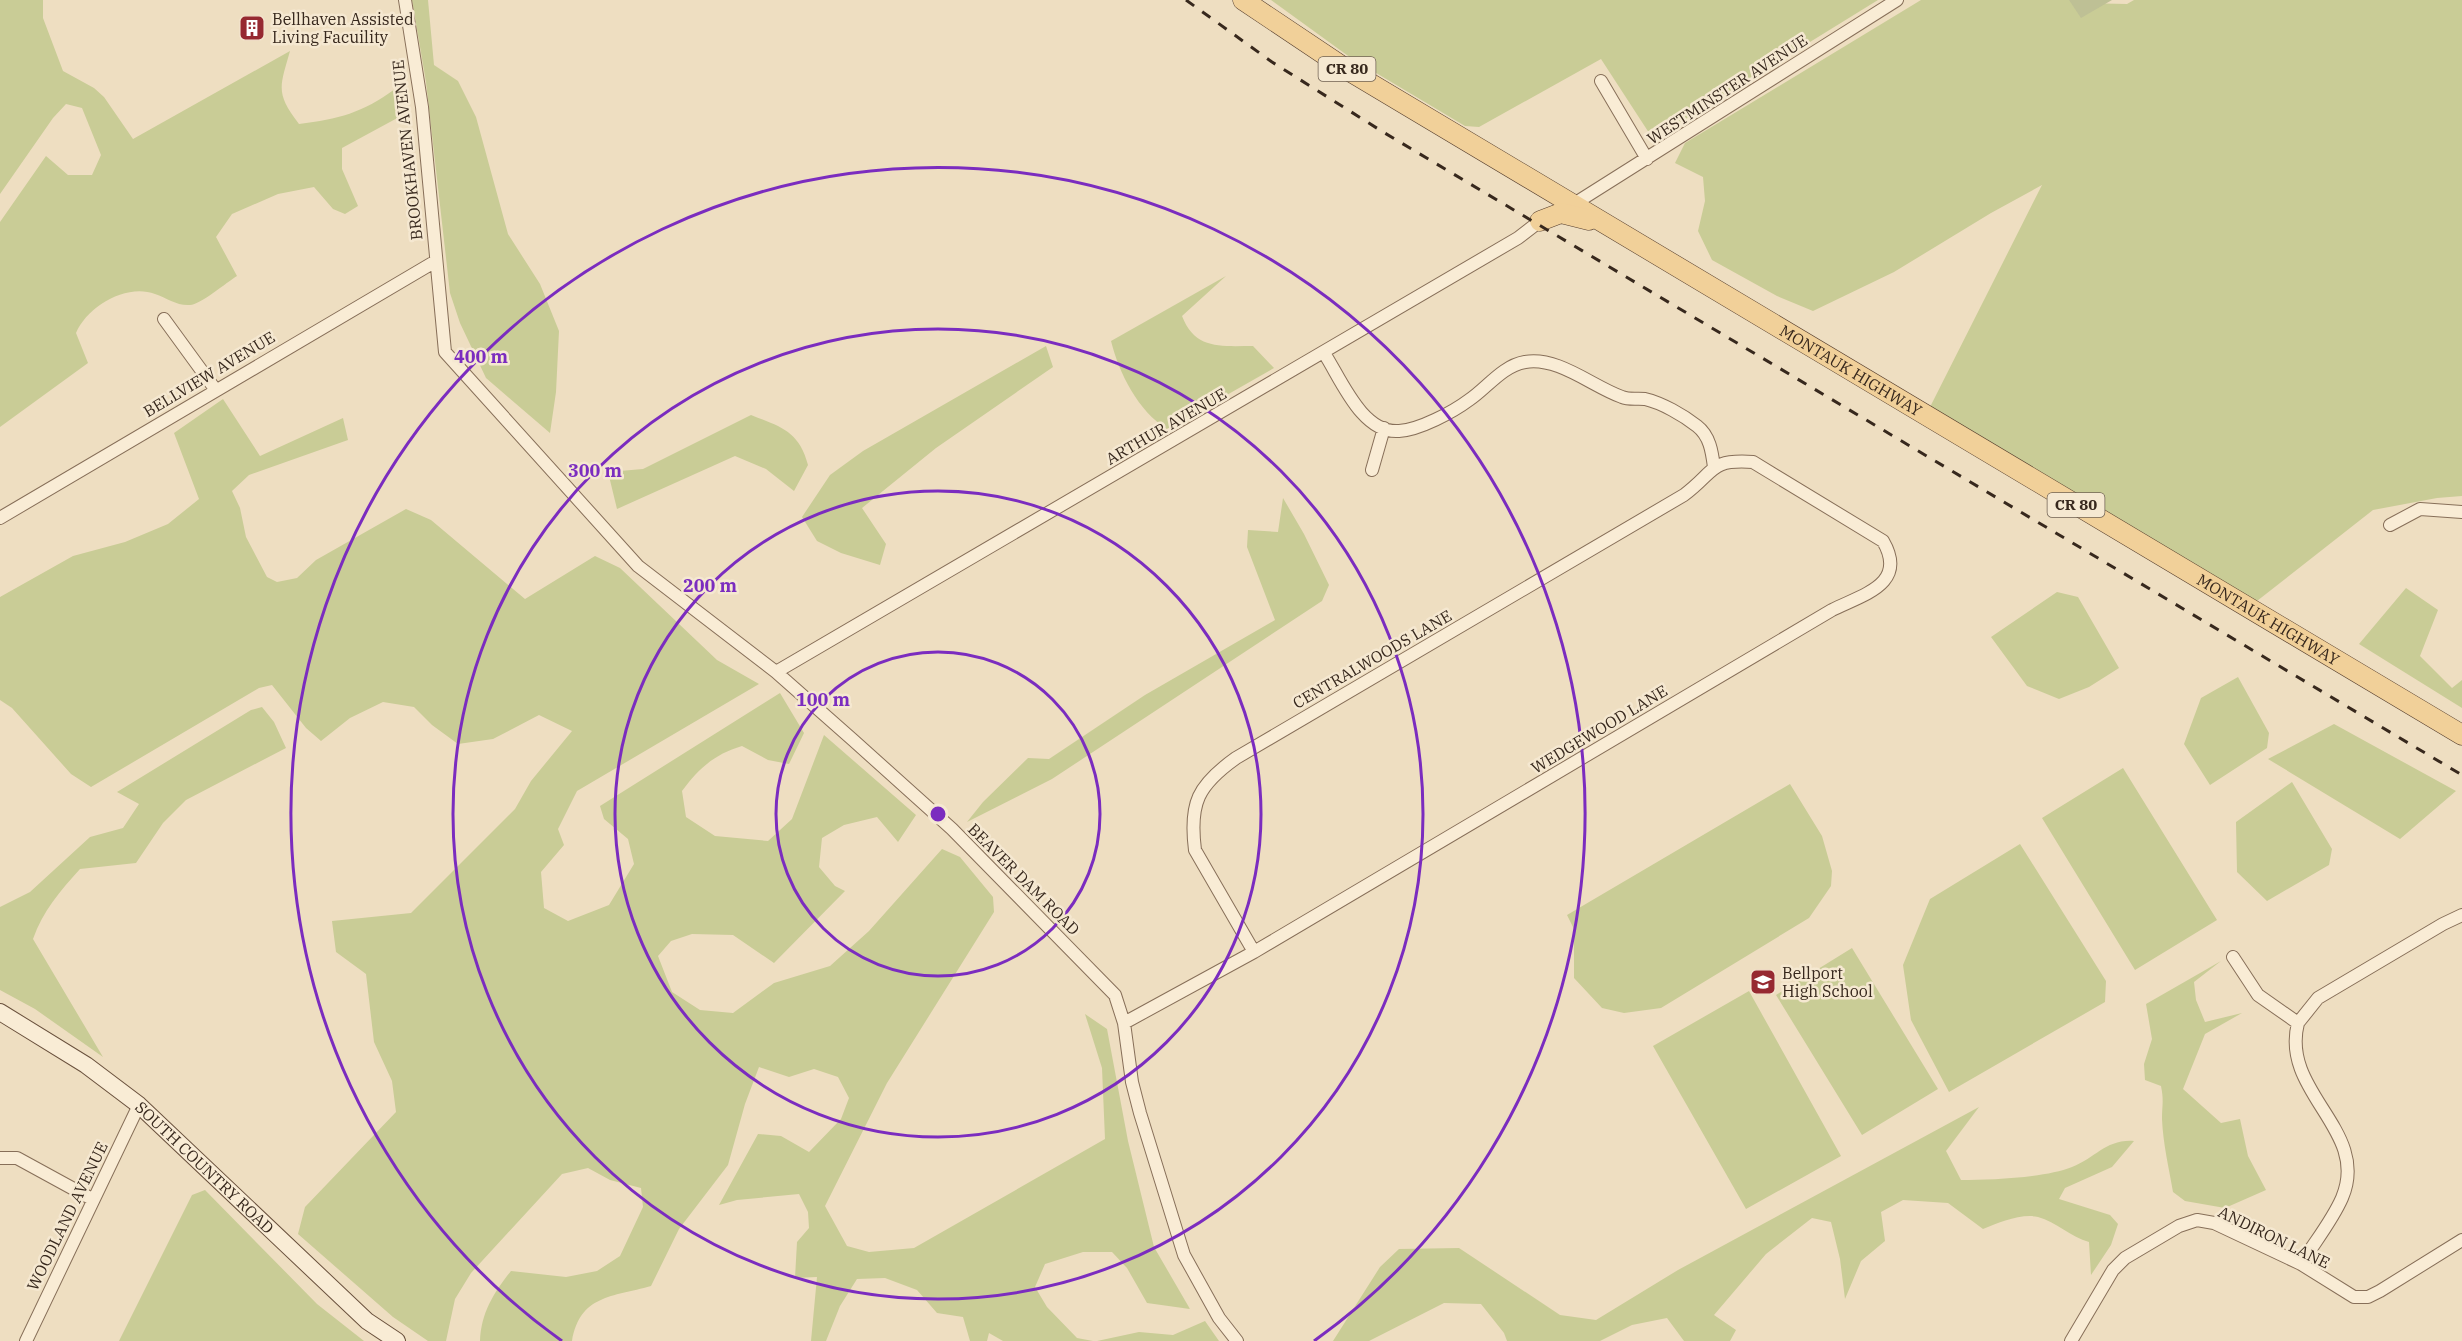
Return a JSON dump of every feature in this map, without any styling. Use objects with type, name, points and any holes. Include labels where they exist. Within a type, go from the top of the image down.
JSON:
[{"type":"main road","name":"MONTAUK HIGHWAY","points":[[1243,0],[1317,51],[2462,735]]},
{"type":"main road","points":[[1518,170],[1539,199],[1542,207],[1540,221],[1566,214],[1612,226]]},
{"type":"main road","name":"SOUTH COUNTRY ROAD","points":[[0,1012],[86,1065],[140,1105],[367,1321],[397,1341]]},
{"type":"street","name":"BROOKHAVEN AVENUE","points":[[405,0],[422,107],[436,261]]},
{"type":"street","name":"WESTMINSTER AVENUE","points":[[1568,200],[1647,159],[1897,0]]},
{"type":"street","points":[[1601,81],[1647,159]]},
{"type":"street","name":"ARTHUR AVENUE","points":[[776,672],[1518,238],[1568,200]]},
{"type":"street","name":"BELLVIEW AVENUE","points":[[0,518],[214,389],[436,261]]},
{"type":"street","name":"BEAVER DAM ROAD","points":[[436,261],[445,352],[638,566],[776,672],[952,829],[1115,995],[1124,1023],[1135,1093],[1184,1255],[1219,1318],[1237,1341]]},
{"type":"street","points":[[165,319],[214,389]]},
{"type":"street","points":[[1324,353],[1357,408],[1372,424],[1384,428],[1399,431],[1432,421],[1469,401],[1507,369],[1525,362],[1548,364],[1623,398],[1644,399],[1662,405],[1699,427],[1707,437],[1714,467]]},
{"type":"street","points":[[1372,470],[1384,428]]},
{"type":"street","name":"WEDGEWOOD LANE","points":[[1124,1023],[1254,952],[1889,577],[1892,567],[1890,554],[1882,541],[1753,462],[1728,460],[1714,467]]},
{"type":"street","name":"CENTRALWOODS LANE","points":[[1254,952],[1196,850],[1193,831],[1195,812],[1200,792],[1212,775],[1236,758],[1684,495],[1701,483],[1714,467]]},
{"type":"street","points":[[2390,525],[2420,509],[2462,512]]},
{"type":"street","points":[[2301,1264],[2343,1196],[2348,1170],[2339,1133],[2304,1078],[2296,1058],[2294,1041],[2298,1023],[2318,998],[2462,915]]},
{"type":"street","points":[[2233,957],[2258,995],[2298,1023]]},
{"type":"street","name":"WOODLAND AVENUE","points":[[26,1341],[92,1199],[140,1105]]},
{"type":"street","points":[[0,1158],[17,1158],[92,1199]]},
{"type":"street","name":"ANDIRON LANE","points":[[2071,1341],[2113,1270],[2134,1253],[2179,1226],[2197,1220],[2214,1223],[2301,1264],[2354,1297],[2368,1297],[2462,1240]]},
{"type":"green space","points":[[0,0],[43,0],[43,18],[63,71],[94,88],[104,97],[133,139],[290,51],[282,89],[286,105],[299,124],[350,114],[372,104],[395,89],[401,116],[342,148],[342,169],[358,206],[345,214],[333,209],[314,187],[278,194],[232,214],[216,237],[237,276],[207,297],[190,305],[176,303],[144,291],[120,295],[98,306],[81,323],[76,333],[88,363],[0,427],[0,222],[46,156],[68,175],[92,175],[101,155],[82,108],[66,104],[53,118],[0,194]]},
{"type":"green space","points":[[412,0],[428,0],[434,65],[458,81],[476,117],[508,234],[540,284],[559,331],[556,392],[550,433],[486,378],[460,323],[450,293],[426,82]]},
{"type":"green space","points":[[1271,0],[1878,0],[1653,139],[1601,59],[1479,127],[1465,126],[1351,58]]},
{"type":"green space","points":[[1921,0],[2076,0],[2081,3],[2127,4],[2134,0],[2462,0],[2462,496],[2437,498],[2373,510],[2248,608],[1926,415],[2042,185],[1894,272],[1813,311],[1777,296],[1712,260],[1698,231],[1705,201],[1703,177],[1675,163],[1685,143]]},
{"type":"green space","points":[[2069,0],[2112,0],[2081,18]]},
{"type":"green space","points":[[1226,276],[1182,316],[1187,327],[1194,335],[1210,344],[1253,346],[1274,368],[1167,429],[1147,412],[1131,390],[1119,366],[1111,341]]},
{"type":"green space","points":[[1046,346],[1053,367],[936,448],[862,508],[886,544],[880,565],[841,553],[817,541],[802,517],[830,475],[863,451]]},
{"type":"green space","points":[[223,399],[260,456],[343,418],[348,440],[249,475],[232,491],[240,508],[246,537],[267,577],[277,582],[297,578],[316,560],[406,509],[431,520],[525,599],[595,556],[620,568],[717,660],[759,684],[577,791],[558,829],[564,845],[541,872],[544,908],[568,921],[609,905],[634,864],[628,839],[604,819],[600,806],[780,693],[804,733],[789,764],[768,760],[742,746],[724,753],[701,769],[682,791],[686,817],[715,836],[768,841],[792,819],[824,735],[916,815],[898,842],[877,817],[844,825],[822,838],[819,867],[835,886],[845,891],[774,963],[733,935],[692,934],[671,941],[658,956],[672,992],[700,1010],[733,1013],[774,983],[830,966],[869,931],[942,849],[960,857],[993,897],[994,912],[887,1083],[825,1206],[847,1246],[869,1252],[914,1248],[1105,1139],[1102,1068],[1085,1014],[1107,1029],[1128,1141],[1154,1247],[1190,1309],[1147,1303],[1127,1268],[1112,1252],[1083,1252],[1045,1264],[1035,1287],[1047,1307],[1077,1338],[1093,1341],[1003,1341],[989,1333],[987,1341],[970,1341],[963,1317],[937,1313],[917,1290],[885,1278],[857,1279],[840,1306],[826,1341],[811,1341],[817,1277],[795,1278],[797,1242],[809,1228],[808,1212],[799,1194],[737,1200],[719,1205],[758,1134],[781,1136],[809,1152],[841,1119],[849,1098],[838,1077],[814,1069],[789,1077],[759,1067],[745,1104],[728,1165],[679,1229],[651,1286],[611,1296],[590,1306],[576,1326],[572,1341],[480,1341],[486,1312],[499,1287],[511,1271],[566,1277],[597,1271],[620,1256],[643,1207],[641,1188],[610,1180],[588,1168],[562,1174],[471,1273],[455,1299],[446,1341],[428,1341],[393,1317],[298,1234],[305,1207],[396,1112],[392,1081],[374,1042],[366,974],[336,952],[332,921],[411,913],[515,809],[531,781],[572,731],[539,715],[493,739],[458,744],[432,725],[414,707],[383,702],[350,718],[321,741],[306,728],[272,685],[259,688],[91,787],[71,774],[12,708],[0,700],[0,597],[73,556],[125,542],[168,524],[199,499],[174,433]]},
{"type":"green space","points":[[751,415],[780,427],[794,437],[800,445],[808,465],[794,491],[766,469],[735,456],[617,509],[608,472],[643,469]]},
{"type":"green space","points":[[1283,498],[1329,585],[1322,601],[1052,779],[967,822],[983,802],[1028,758],[1049,759],[1145,695],[1275,620],[1247,547],[1248,530],[1278,532]]},
{"type":"green space","points":[[2406,588],[2438,610],[2420,656],[2452,688],[2462,680],[2462,708],[2359,644]]},
{"type":"green space","points":[[2057,592],[2078,597],[2119,668],[2089,687],[2059,699],[2027,686],[1991,637]]},
{"type":"green space","points":[[2238,677],[2269,733],[2267,748],[2210,785],[2184,744],[2201,698]]},
{"type":"green space","points":[[262,707],[274,722],[286,748],[186,800],[163,823],[136,863],[80,869],[53,902],[37,929],[33,939],[103,1057],[35,1009],[0,990],[0,907],[30,892],[90,837],[123,828],[139,804],[117,792],[251,710]]},
{"type":"green space","points":[[2334,724],[2456,791],[2400,839],[2268,759]]},
{"type":"green space","points":[[2123,768],[2217,920],[2135,970],[2042,818]]},
{"type":"green space","points":[[2292,782],[2332,849],[2329,865],[2267,901],[2237,872],[2236,822]]},
{"type":"green space","points":[[1790,784],[1822,836],[1832,871],[1831,886],[1809,918],[1661,1008],[1624,1013],[1602,1008],[1574,978],[1574,929],[1567,915]]},
{"type":"green space","points":[[2020,844],[2106,981],[2105,1002],[1949,1092],[1911,1020],[1903,965],[1930,899]]},
{"type":"green space","points":[[1852,948],[1938,1089],[1862,1135],[1776,995]]},
{"type":"green space","points":[[2221,961],[2194,982],[2196,1000],[2205,1022],[2242,1013],[2205,1034],[2183,1089],[2221,1123],[2240,1119],[2248,1156],[2266,1190],[2225,1208],[2185,1201],[2173,1192],[2164,1138],[2161,1086],[2145,1080],[2144,1064],[2152,1039],[2146,1004]]},
{"type":"green space","points":[[1749,991],[1841,1156],[1746,1209],[1653,1046]]},
{"type":"green space","points":[[1979,1107],[1946,1151],[1961,1180],[2017,1178],[2047,1174],[2072,1167],[2108,1146],[2124,1141],[2134,1141],[2112,1167],[2065,1188],[2059,1199],[2110,1215],[2118,1224],[2111,1245],[2091,1275],[2089,1242],[2045,1219],[2032,1216],[2018,1217],[1983,1229],[1948,1203],[1903,1200],[1881,1212],[1885,1241],[1861,1261],[1845,1299],[1840,1259],[1831,1222],[1812,1218],[1766,1254],[1714,1315],[1736,1330],[1730,1341],[1684,1341],[1667,1318],[1632,1325],[1600,1341],[1507,1341],[1504,1333],[1481,1304],[1444,1303],[1369,1341],[1333,1341],[1380,1267],[1399,1249],[1459,1248],[1560,1315],[1596,1320],[1678,1270]]},
{"type":"green space","points":[[205,1190],[317,1304],[364,1341],[119,1341],[192,1195]]},
{"type":"green space","points":[[1205,1321],[1219,1341],[1097,1341],[1139,1332],[1173,1335]]},
{"type":"railway","points":[[1186,0],[1272,62],[1383,132],[2462,775]]},
{"type":"place","name":"Bellhaven Assisted Living Facuility","points":[[252,28]]},
{"type":"place","name":"Bellport High School","points":[[1763,982]]}]
